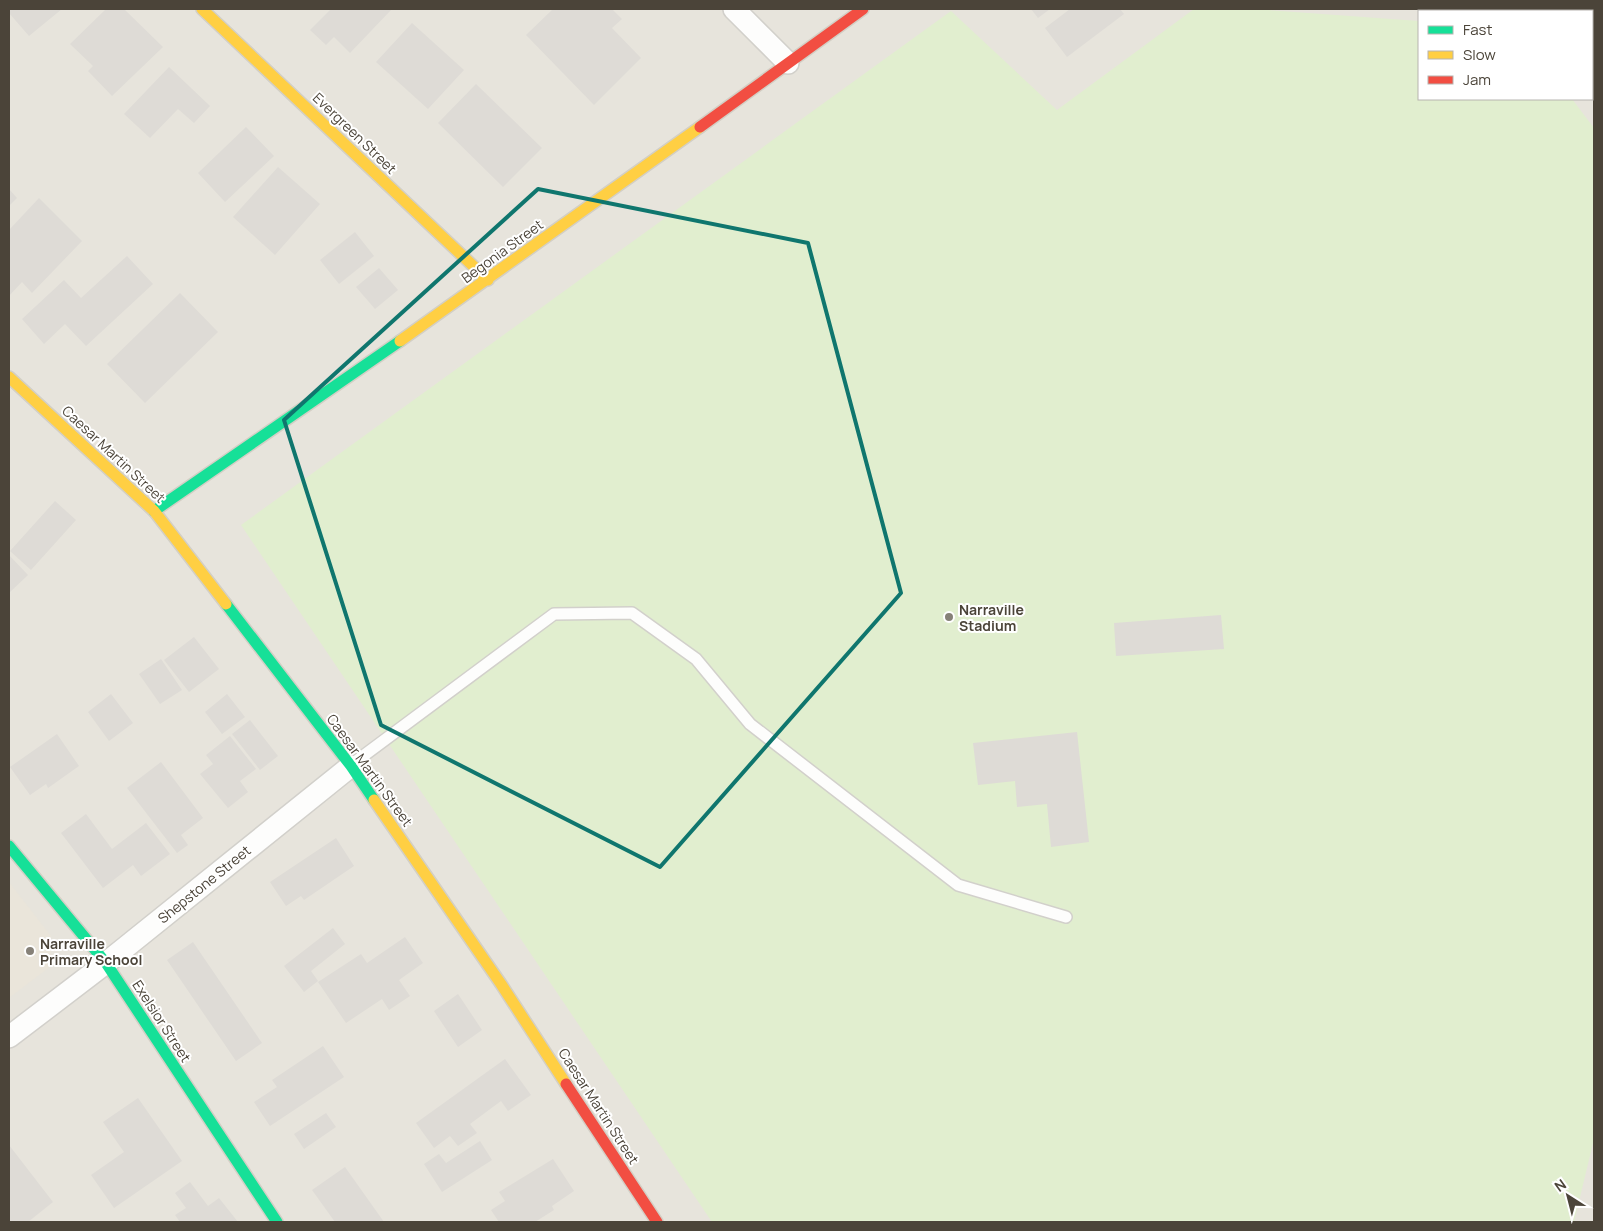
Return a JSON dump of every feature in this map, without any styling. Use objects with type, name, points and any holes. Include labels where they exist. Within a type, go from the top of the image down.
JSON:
[{"type":"street","name":"Evergreen Street","points":[[202,9],[488,280]]},
{"type":"street","points":[[734,9],[788,63]]},
{"type":"street","name":"Begonia Street","points":[[154,511],[488,280],[863,9]]},
{"type":"street","name":"Caesar Martin Street","points":[[9,377],[154,511],[351,766],[506,993],[657,1222]]},
{"type":"street","name":"Shepstone Street","points":[[9,1037],[106,963],[351,766]]},
{"type":"street","name":"Exelsior Street","points":[[9,846],[106,963],[277,1222]]},
{"type":"lane","points":[[351,766],[554,614],[632,613],[696,659],[750,724],[958,885],[1066,917]]},
{"type":"highlighted area","points":[[538,189],[808,243],[901,593],[660,867],[381,725],[284,420]]},
{"type":"shaded area","name":"Narraville Stadium","points":[[9,9],[1594,9],[1594,1222],[9,1222]]},
{"type":"shaded area","name":"Narraville Primary School","points":[[9,882],[51,936],[51,966],[9,998]]},
{"type":"green space","name":"Narraville Stadium","points":[[1194,9],[1254,9],[1418,21],[1418,100],[1573,100],[1594,128],[1594,1139],[1574,1222],[712,1222],[241,525],[951,11],[1057,110]]},
{"type":"building","points":[[9,9],[62,9],[29,36],[9,13]]},
{"type":"building","points":[[106,9],[124,9],[163,47],[112,96],[88,71],[93,66],[70,44]]},
{"type":"building","points":[[331,9],[392,9],[350,53],[334,37],[326,45],[310,30]]},
{"type":"building","points":[[553,9],[612,9],[622,19],[612,28],[641,58],[594,105],[526,35]]},
{"type":"building","points":[[1031,9],[1050,9],[1038,18]]},
{"type":"building","points":[[1070,9],[1120,9],[1124,14],[1067,57],[1045,28]]},
{"type":"building","points":[[412,23],[464,70],[428,109],[376,62]]},
{"type":"building","points":[[169,67],[210,106],[194,123],[178,109],[150,138],[124,114]]},
{"type":"building","points":[[476,84],[542,148],[503,187],[438,123]]},
{"type":"building","points":[[246,127],[274,156],[225,202],[198,173]]},
{"type":"building","points":[[278,167],[320,204],[275,255],[233,217]]},
{"type":"building","points":[[9,189],[17,198],[9,206]]},
{"type":"building","points":[[39,198],[82,241],[32,293],[22,282],[9,296],[9,230]]},
{"type":"building","points":[[355,232],[374,256],[339,284],[320,260]]},
{"type":"building","points":[[127,256],[153,284],[86,346],[65,324],[44,344],[22,319],[64,280],[81,298]]},
{"type":"building","points":[[379,268],[398,290],[375,309],[356,287]]},
{"type":"building","points":[[180,293],[218,332],[145,403],[107,364]]},
{"type":"building","points":[[55,501],[76,520],[31,570],[10,551]]},
{"type":"building","points":[[9,555],[28,575],[9,593]]},
{"type":"building","points":[[1221,615],[1224,649],[1116,656],[1114,623]]},
{"type":"building","points":[[194,637],[219,669],[189,692],[164,660]]},
{"type":"building","points":[[161,659],[182,690],[160,704],[139,674]]},
{"type":"building","points":[[111,694],[133,723],[109,741],[88,712]]},
{"type":"building","points":[[227,694],[245,717],[222,734],[205,712]]},
{"type":"building","points":[[250,720],[278,756],[260,770],[232,734]]},
{"type":"building","points":[[1077,732],[1089,842],[1051,847],[1047,804],[1017,807],[1015,781],[978,785],[973,743]]},
{"type":"building","points":[[57,734],[79,766],[48,788],[46,784],[30,795],[10,767]]},
{"type":"building","points":[[230,736],[256,769],[240,781],[248,792],[228,808],[200,774],[213,764],[206,755]]},
{"type":"building","points":[[161,762],[203,818],[181,835],[188,845],[177,853],[127,788]]},
{"type":"building","points":[[86,814],[112,849],[146,823],[170,854],[141,876],[133,865],[103,888],[61,833]]},
{"type":"building","points":[[336,838],[354,866],[304,900],[301,896],[286,906],[270,882]]},
{"type":"building","points":[[333,928],[345,944],[311,971],[318,981],[304,992],[284,966]]},
{"type":"building","points":[[405,937],[423,963],[399,980],[410,996],[389,1010],[382,999],[346,1023],[318,982],[361,954],[367,963]]},
{"type":"building","points":[[193,942],[262,1043],[236,1061],[167,960]]},
{"type":"building","points":[[458,994],[482,1030],[458,1047],[434,1011]]},
{"type":"building","points":[[323,1046],[344,1077],[270,1126],[254,1102],[277,1087],[272,1080]]},
{"type":"building","points":[[505,1059],[531,1095],[508,1111],[501,1101],[470,1124],[477,1133],[458,1146],[450,1136],[434,1148],[416,1123]]},
{"type":"building","points":[[138,1098],[182,1161],[114,1208],[91,1175],[124,1152],[103,1122]]},
{"type":"building","points":[[326,1113],[336,1127],[304,1149],[294,1134]]},
{"type":"building","points":[[480,1141],[492,1160],[442,1192],[424,1164],[439,1154],[446,1163]]},
{"type":"building","points":[[9,1145],[53,1202],[28,1222],[9,1222]]},
{"type":"building","points":[[553,1159],[574,1191],[552,1206],[554,1210],[535,1222],[499,1222],[491,1210],[505,1201],[499,1192]]},
{"type":"building","points":[[345,1167],[384,1222],[335,1222],[312,1190]]},
{"type":"building","points":[[190,1182],[208,1206],[219,1198],[238,1222],[180,1222],[175,1215],[186,1208],[175,1193]]},
{"type":"traffic: fast","points":[[154,511],[400,341]]},
{"type":"traffic: fast","points":[[226,604],[351,766],[374,800]]},
{"type":"traffic: fast","points":[[9,846],[106,963],[277,1222]]},
{"type":"traffic: slow","points":[[202,9],[488,280]]},
{"type":"traffic: slow","points":[[400,341],[700,127]]},
{"type":"traffic: slow","points":[[9,377],[154,511],[226,604]]},
{"type":"traffic: slow","points":[[374,800],[501,984],[566,1084]]},
{"type":"traffic: jam","points":[[700,127],[863,9]]},
{"type":"traffic: jam","points":[[566,1084],[657,1222]]},
{"type":"place","name":"Narraville Stadium","points":[[949,617]]},
{"type":"place","name":"Narraville Primary School","points":[[30,951]]}]
